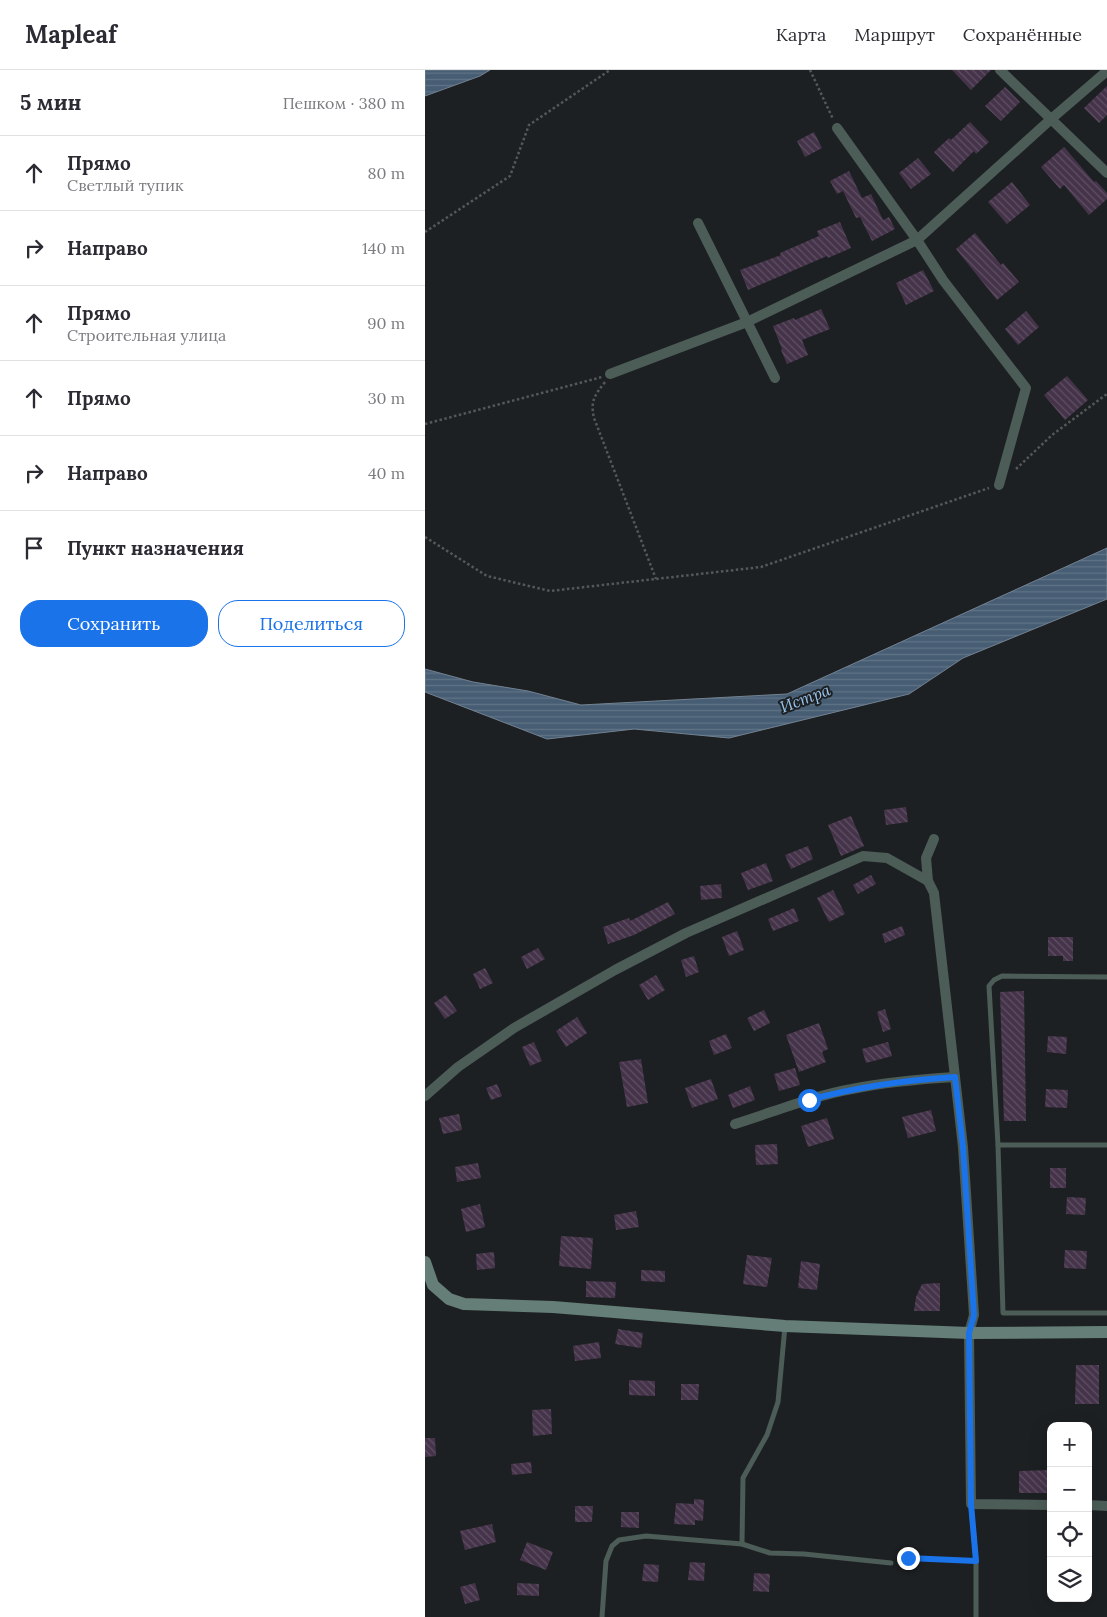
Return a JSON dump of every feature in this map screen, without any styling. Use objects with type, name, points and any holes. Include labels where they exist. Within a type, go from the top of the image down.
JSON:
[{"type":"street","points":[[1000,70],[1107,173]]},
{"type":"street","points":[[610,374],[747,322],[917,240],[1107,71]]},
{"type":"street","points":[[837,128],[917,240],[943,280],[1026,388],[999,485]]},
{"type":"street","points":[[697,223],[775,378]]},
{"type":"street","points":[[934,838],[926,858],[927,881],[934,893],[939,927],[963,1147],[974,1315],[969,1333],[971,1504],[1047,1505]]},
{"type":"street","points":[[425,1096],[459,1068],[514,1028],[615,970],[686,933],[774,894],[863,856],[887,858],[927,881]]},
{"type":"street","points":[[735,1124],[809,1100],[851,1089],[955,1077]]},
{"type":"street","points":[[425,1262],[433,1285],[449,1299],[463,1304],[553,1308],[785,1326],[969,1333],[1107,1332]]},
{"type":"street","points":[[1092,1506],[1107,1506]]},
{"type":"lane","points":[[1107,977],[1002,976],[994,980],[989,986],[1003,1313],[1107,1313]]},
{"type":"lane","points":[[997,1145],[1107,1145]]},
{"type":"lane","points":[[742,1544],[743,1478],[767,1434],[778,1402],[785,1326]]},
{"type":"lane","points":[[971,1504],[976,1561],[976,1617]]},
{"type":"lane","points":[[602,1617],[606,1561],[612,1546],[619,1540],[646,1536],[742,1544],[770,1553],[804,1554],[891,1563]]},
{"type":"path","points":[[425,232],[509,176],[529,125],[610,70]]},
{"type":"path","points":[[811,70],[837,128]]},
{"type":"path","points":[[610,374],[596,393],[591,406],[656,579]]},
{"type":"path","points":[[425,424],[610,374]]},
{"type":"path","points":[[425,537],[487,576],[550,591],[761,567],[999,485],[1052,435],[1107,394]]},
{"type":"path","points":[[891,1563],[898,1564],[908,1558],[976,1561]]},
{"type":"water","points":[[425,70],[490,70],[480,76],[425,96]]},
{"type":"water","name":"Истра","points":[[1107,548],[1107,599],[963,658],[909,694],[729,738],[634,729],[547,739],[425,692],[425,669],[473,682],[528,691],[581,705],[787,694]]},
{"type":"building","points":[[952,70],[991,70],[971,90]]},
{"type":"building","points":[[1107,86],[1107,115],[1099,123],[1084,108]]},
{"type":"building","points":[[1005,87],[1020,102],[1001,121],[985,106]]},
{"type":"building","points":[[970,122],[989,142],[976,154],[974,151],[953,172],[934,152],[949,138],[951,140]]},
{"type":"building","points":[[814,132],[822,148],[805,157],[797,141]]},
{"type":"building","points":[[1064,147],[1094,182],[1096,181],[1107,193],[1107,199],[1089,215],[1064,185],[1060,189],[1041,167]]},
{"type":"building","points":[[918,158],[931,174],[911,189],[899,173]]},
{"type":"building","points":[[849,171],[862,198],[871,194],[883,220],[889,217],[895,229],[872,241],[860,217],[856,218],[843,191],[837,194],[830,181]]},
{"type":"building","points":[[1012,182],[1030,205],[1007,224],[988,202]]},
{"type":"building","points":[[840,222],[851,248],[828,258],[827,256],[748,290],[740,270],[781,255],[780,253],[819,236],[817,231]]},
{"type":"building","points":[[975,233],[1001,265],[1003,263],[1019,282],[997,300],[956,249]]},
{"type":"building","points":[[923,270],[934,291],[906,305],[896,283]]},
{"type":"building","points":[[821,309],[830,329],[802,340],[808,355],[787,364],[773,326],[794,318],[795,320]]},
{"type":"building","points":[[1026,311],[1039,327],[1018,345],[1005,329]]},
{"type":"building","points":[[1067,376],[1088,400],[1065,420],[1044,395]]},
{"type":"building","points":[[906,807],[908,822],[886,825],[884,810]]},
{"type":"building","points":[[851,816],[864,846],[841,856],[828,825]]},
{"type":"building","points":[[808,846],[813,859],[791,869],[785,855]]},
{"type":"building","points":[[766,863],[773,881],[748,890],[741,873]]},
{"type":"building","points":[[871,875],[876,884],[858,894],[853,885]]},
{"type":"building","points":[[721,884],[722,898],[701,900],[700,886]]},
{"type":"building","points":[[833,890],[845,914],[829,922],[817,898]]},
{"type":"building","points":[[668,902],[675,914],[634,935],[608,944],[603,927],[629,918],[630,921]]},
{"type":"building","points":[[794,908],[799,921],[773,931],[768,919]]},
{"type":"building","points":[[902,926],[905,935],[885,943],[882,934]]},
{"type":"building","points":[[737,931],[744,950],[729,956],[722,937]]},
{"type":"building","points":[[1048,937],[1073,937],[1073,961],[1063,961],[1063,956],[1048,956]]},
{"type":"building","points":[[538,948],[545,959],[527,969],[521,957]]},
{"type":"building","points":[[694,956],[699,972],[686,977],[681,960]]},
{"type":"building","points":[[485,968],[493,983],[480,989],[473,974]]},
{"type":"building","points":[[656,975],[665,990],[648,1000],[639,985]]},
{"type":"building","points":[[1024,991],[1026,1121],[1004,1121],[1000,992]]},
{"type":"building","points":[[446,995],[457,1011],[445,1019],[434,1003]]},
{"type":"building","points":[[885,1009],[891,1029],[883,1032],[877,1012]]},
{"type":"building","points":[[764,1010],[770,1023],[754,1031],[747,1018]]},
{"type":"building","points":[[577,1017],[587,1033],[566,1047],[556,1031]]},
{"type":"building","points":[[819,1023],[828,1049],[822,1052],[826,1062],[799,1072],[786,1035]]},
{"type":"building","points":[[726,1034],[732,1048],[714,1055],[709,1041]]},
{"type":"building","points":[[1048,1036],[1067,1037],[1066,1054],[1047,1052]]},
{"type":"building","points":[[534,1042],[542,1061],[530,1066],[522,1047]]},
{"type":"building","points":[[888,1042],[892,1056],[866,1063],[862,1049]]},
{"type":"building","points":[[641,1059],[648,1103],[627,1107],[619,1062]]},
{"type":"building","points":[[795,1068],[800,1085],[779,1091],[774,1074]]},
{"type":"building","points":[[711,1079],[718,1099],[692,1108],[685,1088]]},
{"type":"building","points":[[497,1084],[502,1096],[491,1100],[486,1088]]},
{"type":"building","points":[[750,1086],[755,1100],[733,1108],[728,1095]]},
{"type":"building","points":[[1046,1089],[1068,1090],[1067,1108],[1045,1107]]},
{"type":"building","points":[[931,1110],[936,1131],[908,1138],[902,1117]]},
{"type":"building","points":[[459,1114],[462,1130],[443,1134],[439,1118]]},
{"type":"building","points":[[827,1118],[834,1139],[808,1147],[801,1126]]},
{"type":"building","points":[[777,1144],[778,1164],[756,1165],[755,1145]]},
{"type":"building","points":[[478,1163],[481,1178],[457,1182],[455,1167]]},
{"type":"building","points":[[1050,1168],[1066,1168],[1066,1188],[1050,1188]]},
{"type":"building","points":[[1067,1197],[1086,1198],[1085,1215],[1066,1214]]},
{"type":"building","points":[[480,1204],[485,1227],[466,1232],[461,1209]]},
{"type":"building","points":[[636,1211],[639,1227],[616,1230],[614,1215]]},
{"type":"building","points":[[561,1236],[593,1238],[591,1269],[559,1266]]},
{"type":"building","points":[[1065,1250],[1087,1251],[1086,1269],[1064,1268]]},
{"type":"building","points":[[494,1252],[495,1268],[477,1270],[476,1254]]},
{"type":"building","points":[[747,1255],[772,1258],[767,1287],[743,1284]]},
{"type":"building","points":[[801,1261],[820,1264],[817,1290],[798,1288]]},
{"type":"building","points":[[641,1270],[665,1271],[665,1282],[641,1281]]},
{"type":"building","points":[[586,1281],[616,1282],[615,1298],[586,1297]]},
{"type":"building","points":[[940,1283],[940,1311],[914,1311],[916,1297],[922,1284]]},
{"type":"building","points":[[618,1329],[643,1333],[641,1348],[615,1344]]},
{"type":"building","points":[[599,1342],[601,1358],[575,1361],[573,1346]]},
{"type":"building","points":[[1076,1365],[1099,1365],[1099,1404],[1075,1404]]},
{"type":"building","points":[[629,1380],[655,1381],[655,1396],[629,1395]]},
{"type":"building","points":[[681,1384],[699,1384],[698,1400],[681,1400]]},
{"type":"building","points":[[551,1409],[552,1434],[533,1436],[532,1410]]},
{"type":"building","points":[[425,1438],[435,1438],[436,1456],[425,1457]]},
{"type":"building","points":[[531,1462],[532,1473],[512,1475],[511,1464]]},
{"type":"building","points":[[1047,1470],[1047,1493],[1019,1493],[1019,1471]]},
{"type":"building","points":[[694,1499],[704,1500],[703,1521],[695,1520],[695,1525],[674,1524],[676,1503],[694,1504]]},
{"type":"building","points":[[575,1506],[593,1506],[592,1522],[575,1522]]},
{"type":"building","points":[[621,1512],[639,1512],[639,1528],[621,1527]]},
{"type":"building","points":[[492,1524],[496,1542],[465,1550],[460,1531]]},
{"type":"building","points":[[527,1542],[553,1552],[546,1570],[520,1560]]},
{"type":"building","points":[[690,1562],[705,1563],[704,1581],[688,1580]]},
{"type":"building","points":[[644,1564],[659,1565],[658,1582],[642,1581]]},
{"type":"building","points":[[754,1573],[770,1574],[769,1592],[753,1591]]},
{"type":"building","points":[[475,1583],[480,1600],[465,1604],[460,1587]]},
{"type":"building","points":[[517,1583],[539,1584],[539,1596],[517,1595]]},
{"type":"route","points":[[809,1100],[851,1089],[955,1077],[963,1147],[974,1315],[969,1333],[971,1504],[976,1561],[908,1558]]}]
